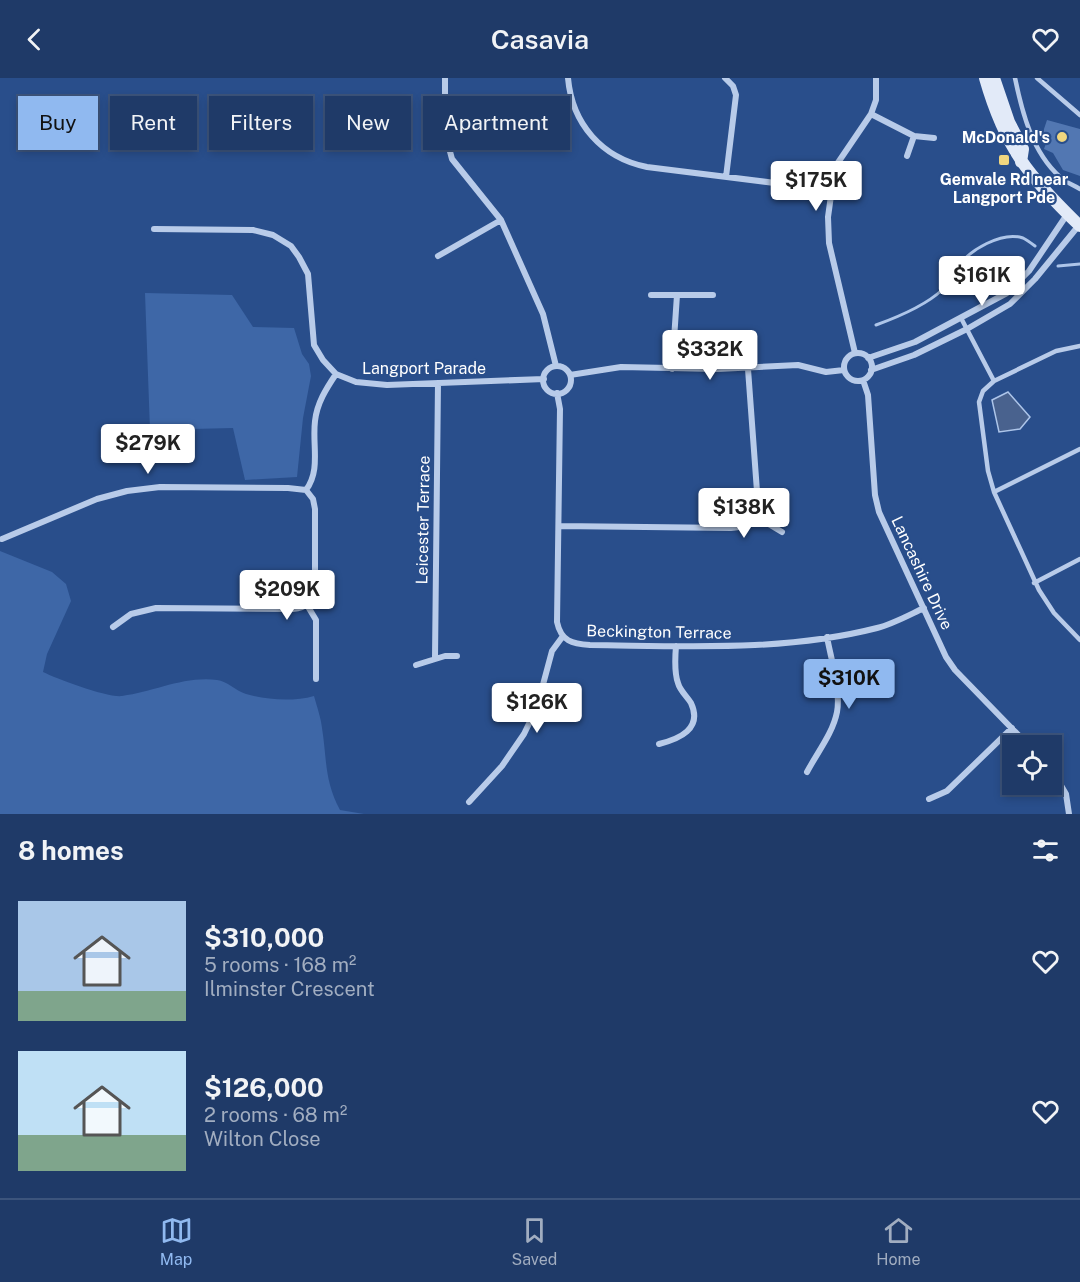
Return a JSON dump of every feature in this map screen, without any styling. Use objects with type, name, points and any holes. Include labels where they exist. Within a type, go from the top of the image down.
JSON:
[{"type":"main road","points":[[985,78],[1001,125],[1021,162],[1034,180],[1077,221]]},
{"type":"main road","points":[[994,78],[1009,122],[1023,149],[1021,162]]},
{"type":"street","points":[[445,78],[445,133],[452,159],[501,220],[543,314],[556,366]]},
{"type":"street","points":[[568,78],[573,102],[581,121],[592,137],[608,151],[635,165],[831,190]]},
{"type":"street","points":[[725,78],[733,86],[736,95],[726,177]]},
{"type":"street","points":[[855,353],[828,234],[831,190],[837,163],[871,114],[876,99],[876,78]]},
{"type":"street","points":[[871,114],[914,136],[934,138]]},
{"type":"street","points":[[907,156],[914,136]]},
{"type":"street","points":[[438,256],[501,220]]},
{"type":"street","points":[[868,358],[915,342],[999,298],[1015,287],[1077,221]]},
{"type":"street","points":[[844,370],[851,379],[863,380],[871,370],[914,355],[967,329],[1015,300],[1077,221]]},
{"type":"street","points":[[154,229],[253,230],[273,235],[291,246],[299,257],[308,274],[314,345],[322,360],[336,374],[322,394],[317,411],[314,475],[306,490]]},
{"type":"street","points":[[651,295],[713,295]]},
{"type":"street","points":[[672,369],[677,295]]},
{"type":"street","points":[[844,370],[847,358],[855,353],[868,358],[872,366],[871,370]]},
{"type":"street","points":[[570,375],[621,368],[748,369],[798,365],[826,372],[844,370]]},
{"type":"street","points":[[556,366],[564,368],[570,375],[569,387],[557,393],[548,390],[544,379],[548,370],[556,366]]},
{"type":"street","points":[[558,526],[741,527],[754,521],[757,517],[758,505],[748,369]]},
{"type":"street","name":"Langport Parade","points":[[336,374],[371,385],[544,379]]},
{"type":"street","name":"Lancashire Drive","points":[[863,380],[868,395],[875,495],[879,512],[946,657],[955,670],[1019,735]]},
{"type":"street","name":"Leicester Terrace","points":[[435,658],[438,383]]},
{"type":"street","name":"Beckington Terrace","points":[[557,393],[560,409],[557,622],[566,640],[576,644],[757,646],[877,628],[924,608]]},
{"type":"street","points":[[2,539],[97,499],[145,488],[288,488],[306,490],[313,499],[315,589],[308,605],[293,609],[156,608],[131,614],[113,627]]},
{"type":"street","points":[[757,517],[782,532]]},
{"type":"street","points":[[308,605],[316,620],[316,679]]},
{"type":"street","points":[[469,802],[502,766],[524,734],[537,707],[552,651],[563,636]]},
{"type":"street","points":[[807,772],[832,727],[837,711],[838,700],[827,637]]},
{"type":"street","points":[[659,744],[681,737],[687,732],[692,722],[692,706],[677,681],[676,646]]},
{"type":"street","points":[[416,665],[435,658],[457,656]]},
{"type":"street","points":[[930,799],[947,791],[1012,728]]},
{"type":"street","points":[[1062,787],[1066,794],[1069,814]]},
{"type":"lane","points":[[1015,78],[1026,123],[1041,153],[1059,176],[1080,189]]},
{"type":"lane","points":[[1037,78],[1080,115]]},
{"type":"lane","points":[[962,318],[994,381]]},
{"type":"lane","points":[[1080,346],[1056,351],[994,381],[983,391],[979,402],[988,471],[994,492],[1034,583],[1054,613],[1080,640]]},
{"type":"lane","points":[[994,492],[1080,449]]},
{"type":"lane","points":[[1034,583],[1080,559]]},
{"type":"shaded area","points":[[145,293],[232,295],[253,327],[294,328],[302,354],[309,364],[311,376],[303,418],[297,477],[245,480],[233,428],[150,430]]},
{"type":"shaded area","points":[[1008,392],[1030,417],[1020,429],[999,432],[992,400]]},
{"type":"shaded area","points":[[0,551],[52,572],[66,584],[71,601],[47,654],[43,672],[82,687],[115,696],[204,679],[221,681],[242,693],[262,698],[289,700],[314,696],[321,724],[331,789],[335,799],[340,810],[364,814],[0,814]]},
{"type":"building","points":[[1047,120],[1080,129],[1080,176],[1063,170],[1053,153],[1044,149],[1048,137],[1042,135]]},
{"type":"waterway","points":[[876,325],[911,310],[935,296],[947,285],[963,261],[987,244],[1006,237],[1015,237],[1023,238],[1035,246]]},
{"type":"waterway","points":[[1058,266],[1080,264]]},
{"type":"place","name":"McDonald's","points":[[1062,137]]},
{"type":"place","name":"Gemvale Rd near Langport Pde","points":[[1004,160]]}]
